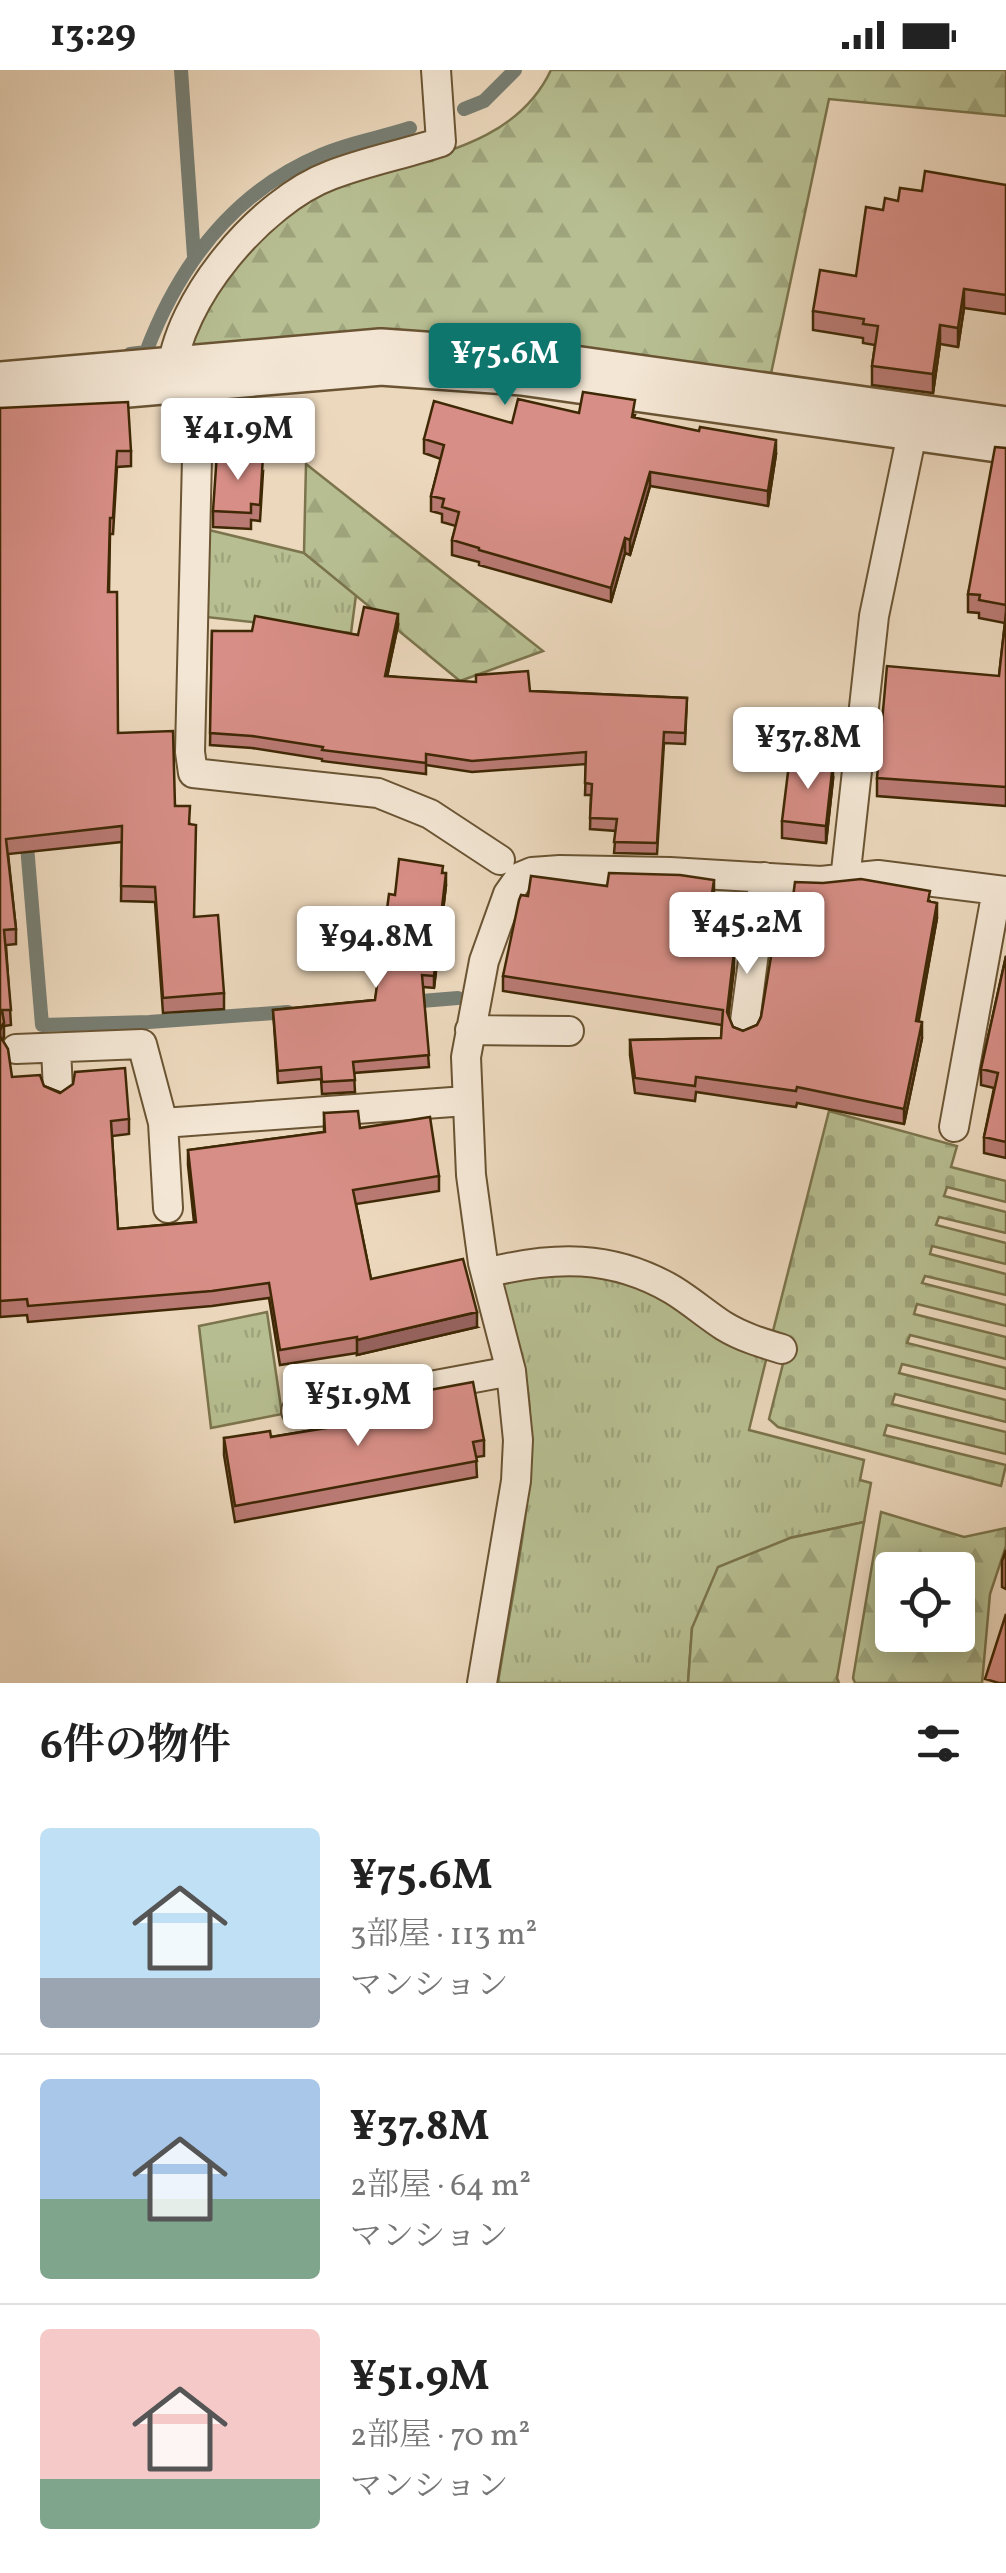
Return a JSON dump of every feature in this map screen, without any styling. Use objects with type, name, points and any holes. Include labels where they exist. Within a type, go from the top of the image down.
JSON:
[{"type":"street","points":[[0,390],[347,358],[505,366],[1006,435]]},
{"type":"lane","points":[[436,70],[441,142],[331,175],[284,201],[242,241],[202,291],[180,332],[185,375],[192,773],[378,793],[430,814],[500,860]]},
{"type":"lane","points":[[845,880],[874,616],[914,424]]},
{"type":"lane","points":[[482,1683],[516,1481],[518,1440],[510,1371],[486,1272],[471,1174],[466,1101],[470,1030],[484,961],[508,894],[520,877],[532,872],[587,870],[845,880],[878,875],[1002,890],[954,1127]]},
{"type":"lane","points":[[744,1029],[764,877]]},
{"type":"lane","points":[[470,1030],[568,1031]]},
{"type":"lane","points":[[16,1049],[142,1044],[163,1123],[168,1208]]},
{"type":"lane","points":[[56,1048],[58,1091]]},
{"type":"lane","points":[[163,1123],[466,1101]]},
{"type":"lane","points":[[486,1272],[541,1260],[616,1266],[671,1289],[743,1337],[782,1349]]},
{"type":"lane","points":[[296,1411],[510,1371]]},
{"type":"green space","points":[[551,70],[1006,70],[1006,116],[829,99],[768,388],[204,357],[187,345],[229,274],[290,213],[336,186],[486,135],[512,119],[534,98]]},
{"type":"green space","points":[[306,464],[543,651],[460,681],[304,553]]},
{"type":"green space","points":[[209,530],[304,553],[356,595],[351,633],[206,617]]},
{"type":"green space","points":[[829,1111],[957,1146],[951,1167],[1006,1181],[1006,1202],[947,1187],[944,1196],[1006,1212],[1006,1233],[939,1217],[936,1225],[1006,1243],[1006,1264],[932,1246],[930,1254],[1006,1274],[1006,1295],[925,1276],[922,1283],[1006,1305],[1006,1326],[917,1304],[914,1314],[1006,1337],[1006,1359],[910,1335],[907,1343],[1006,1368],[1006,1389],[902,1364],[899,1373],[1006,1400],[1006,1422],[895,1394],[892,1404],[1006,1432],[1006,1454],[887,1425],[884,1435],[1006,1465],[1001,1486],[778,1427],[769,1419],[789,1340],[772,1335]]},
{"type":"green space","points":[[571,1272],[623,1281],[659,1296],[721,1340],[767,1356],[749,1430],[864,1460],[860,1480],[871,1483],[864,1522],[790,1538],[692,1628],[688,1683],[498,1683],[522,1542],[531,1436],[524,1371],[501,1281]]},
{"type":"green space","points":[[267,1312],[282,1414],[211,1428],[199,1326]]},
{"type":"green space","points":[[881,1512],[964,1537],[1006,1528],[1006,1546],[990,1594],[982,1683],[855,1683]]},
{"type":"green space","points":[[864,1522],[839,1683],[688,1683],[692,1628],[718,1567],[790,1538]]},
{"type":"building","points":[[925,171],[1006,185],[1006,295],[964,289],[958,328],[940,325],[933,374],[872,366],[878,326],[863,324],[864,319],[813,311],[820,270],[856,276],[866,207],[883,210],[885,198],[898,201],[900,188],[922,191]]},
{"type":"building","points":[[583,392],[635,400],[632,417],[699,431],[700,427],[776,440],[768,491],[650,472],[611,588],[452,540],[459,512],[442,507],[444,499],[431,496],[444,445],[424,439],[434,401],[512,423],[518,399],[579,413]]},
{"type":"building","points":[[128,402],[131,451],[117,451],[110,518],[108,592],[117,592],[118,733],[173,731],[175,806],[190,806],[189,824],[196,825],[194,917],[218,915],[224,993],[163,998],[155,887],[121,886],[122,826],[6,839],[16,929],[4,930],[11,1010],[2,1010],[4,1022],[0,1030],[0,408]]},
{"type":"building","points":[[995,447],[1006,448],[1006,605],[968,594]]},
{"type":"building","points":[[217,453],[263,456],[260,505],[251,504],[251,513],[213,511]]},
{"type":"building","points":[[364,607],[398,614],[385,676],[476,682],[476,675],[528,671],[530,691],[687,698],[685,733],[664,732],[657,843],[614,842],[617,819],[590,818],[592,784],[585,783],[586,752],[472,761],[426,754],[426,763],[210,733],[212,631],[252,631],[255,616],[358,635]]},
{"type":"building","points":[[1006,613],[1006,787],[877,778],[887,666],[999,676]]},
{"type":"building","points":[[798,758],[833,763],[826,826],[782,821],[789,764],[798,765]]},
{"type":"building","points":[[399,859],[443,866],[442,873],[446,873],[434,976],[422,975],[429,1055],[353,1062],[355,1080],[322,1082],[321,1067],[278,1071],[273,1010],[375,1000],[389,894],[395,895]]},
{"type":"building","points":[[609,873],[714,880],[704,949],[734,952],[727,1012],[733,1027],[743,1031],[757,1025],[761,1017],[781,896],[793,897],[795,882],[861,879],[930,891],[928,901],[937,903],[916,1021],[922,1022],[904,1109],[797,1087],[796,1091],[696,1077],[695,1086],[635,1078],[630,1040],[721,1038],[723,1010],[503,976],[519,900],[521,895],[528,896],[531,876],[607,886]]},
{"type":"building","points":[[1006,956],[1006,1142],[984,1137],[998,1073],[981,1069]]},
{"type":"building","points":[[0,1036],[8,1049],[12,1077],[40,1075],[44,1086],[60,1093],[73,1084],[75,1072],[125,1068],[129,1119],[111,1121],[118,1229],[196,1222],[188,1150],[325,1132],[324,1113],[358,1111],[360,1128],[430,1117],[439,1176],[353,1190],[371,1279],[463,1259],[477,1312],[357,1340],[280,1350],[269,1283],[28,1306],[27,1299],[0,1301]]},
{"type":"building","points":[[473,1382],[484,1440],[473,1442],[477,1461],[235,1506],[224,1438],[270,1431],[271,1437],[363,1422],[361,1415],[426,1404],[424,1391]]},
{"type":"building","points":[[1006,1614],[1006,1683],[999,1683],[985,1679]]},
{"type":"waterway","points":[[181,70],[194,256]]},
{"type":"waterway","points":[[464,109],[484,101],[515,70]]},
{"type":"waterway","points":[[130,354],[146,352],[159,320],[193,261],[213,235],[261,189],[321,155],[410,128]]},
{"type":"waterway","points":[[26,834],[42,1025],[288,1012]]},
{"type":"waterway","points":[[409,1002],[458,998]]}]
